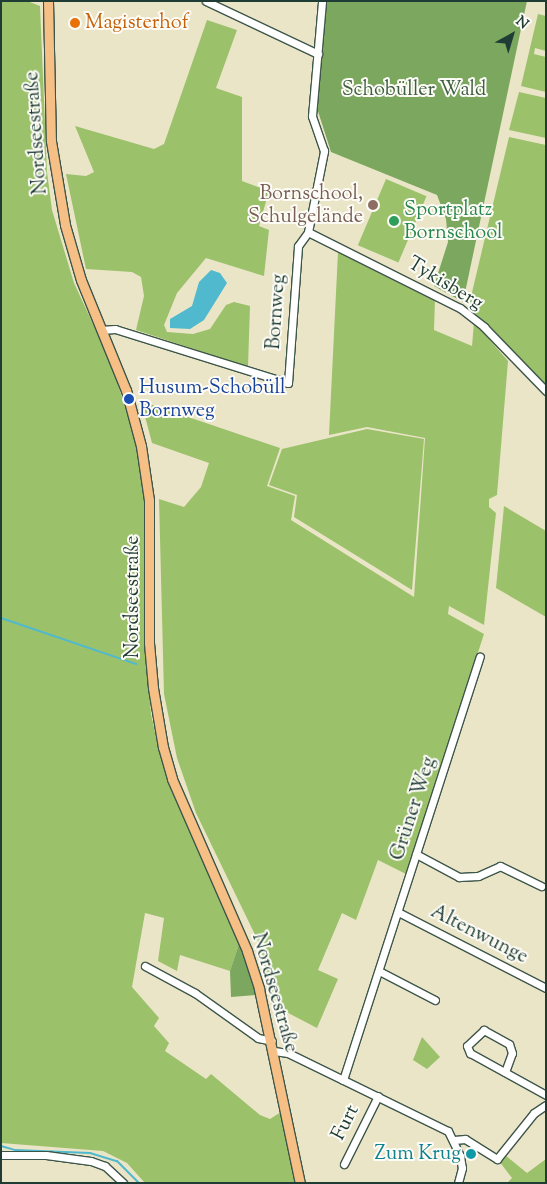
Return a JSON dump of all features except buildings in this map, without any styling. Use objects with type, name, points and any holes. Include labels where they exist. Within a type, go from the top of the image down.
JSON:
[{"type":"main road","name":"Nordseestraße","points":[[48,1],[51,141],[57,188],[75,262],[129,399],[146,476],[150,529],[149,643],[153,688],[163,747],[176,788],[247,951],[272,1041],[300,1183]]},
{"type":"street","points":[[206,1],[318,54]]},
{"type":"street","name":"Bornweg","points":[[101,330],[115,329],[288,383],[298,246],[308,232],[324,151],[312,116],[322,1]]},
{"type":"street","name":"Tykisberg","points":[[308,232],[460,308],[484,327],[546,391]]},
{"type":"street","name":"Grüner Weg","points":[[343,1080],[480,657]]},
{"type":"street","points":[[416,854],[458,876],[478,876],[500,866],[541,886]]},
{"type":"street","name":"Altenwunge","points":[[398,912],[546,988]]},
{"type":"street","points":[[145,966],[195,993],[258,1038],[272,1041]]},
{"type":"street","points":[[379,971],[435,1000]]},
{"type":"street","points":[[505,1072],[512,1053],[509,1044],[484,1030],[467,1046],[470,1053],[546,1095]]},
{"type":"street","points":[[274,1051],[288,1053],[435,1123],[454,1140],[462,1168],[458,1183]]},
{"type":"street","name":"Furt","points":[[344,1164],[378,1096]]},
{"type":"street","points":[[454,1140],[465,1139],[496,1159],[534,1113],[546,1105]]},
{"type":"street","points":[[1,1155],[46,1155],[90,1161],[104,1166],[123,1183]]},
{"type":"green space","points":[[1,1],[27,1],[40,6],[47,172],[52,210],[74,283],[112,365],[137,446],[144,500],[145,644],[151,714],[158,746],[239,944],[230,971],[180,955],[177,971],[158,961],[164,918],[145,913],[132,987],[159,1018],[154,1026],[169,1043],[165,1051],[206,1079],[211,1074],[260,1115],[270,1119],[281,1112],[296,1183],[145,1183],[127,1163],[103,1151],[1,1143]]},
{"type":"green space","name":"Schobüller Wald","points":[[326,1],[527,1],[463,302],[434,286],[448,242],[446,219],[437,195],[331,152],[316,105]]},
{"type":"green space","points":[[538,14],[546,16],[546,51],[535,48],[534,54],[546,57],[546,92],[521,86]]},
{"type":"green space","points":[[207,20],[237,30],[216,88],[242,97],[242,181],[269,191],[259,226],[269,230],[264,276],[206,258],[177,293],[164,325],[167,332],[193,334],[210,329],[226,305],[234,302],[250,306],[248,367],[136,330],[144,296],[141,277],[132,272],[86,269],[66,174],[86,176],[94,172],[75,126],[154,149],[164,144]]},
{"type":"green space","points":[[519,92],[546,98],[546,138],[509,130]]},
{"type":"green space","points":[[509,137],[546,145],[546,387],[471,312],[469,305]]},
{"type":"green space","name":"Sportplatz Bornschool","points":[[386,179],[427,196],[398,262],[358,245]]},
{"type":"green space","points":[[338,252],[435,299],[434,330],[472,346],[474,322],[508,361],[497,495],[489,499],[489,507],[496,513],[484,625],[449,606],[448,614],[484,634],[406,874],[378,860],[356,920],[342,913],[318,970],[338,979],[317,1028],[271,1004],[261,947],[196,813],[177,758],[164,694],[159,499],[184,507],[201,487],[209,463],[152,443],[141,401],[280,448],[267,486],[295,496],[291,520],[414,597],[425,438],[367,427],[329,435]]},
{"type":"green space","points":[[367,429],[424,439],[412,590],[294,517],[297,495],[269,485],[282,449]]},
{"type":"green space","points":[[504,506],[546,531],[546,617],[496,588]]},
{"type":"green space","points":[[239,944],[250,971],[256,995],[231,997],[230,971]]},
{"type":"green space","points":[[422,1037],[440,1057],[427,1069],[413,1060]]},
{"type":"green space","points":[[505,1155],[527,1173],[546,1159],[546,1183],[507,1183],[512,1178],[499,1161]]},
{"type":"water","points":[[211,270],[220,273],[227,283],[204,320],[190,329],[170,328],[170,319],[192,306],[199,282]]},
{"type":"waterway","points":[[1,618],[136,664]]},
{"type":"waterway","points":[[1,1146],[15,1150],[90,1153],[117,1161],[139,1183]]},
{"type":"place","name":"Magisterhof","points":[[75,23]]},
{"type":"place","name":"Bornschool, Schulgelände","points":[[373,205]]},
{"type":"place","name":"Sportplatz Bornschool","points":[[394,221]]},
{"type":"place","name":"Husum-Schobüll Bornweg","points":[[129,399]]},
{"type":"place","name":"Zum Krug","points":[[471,1154]]}]
